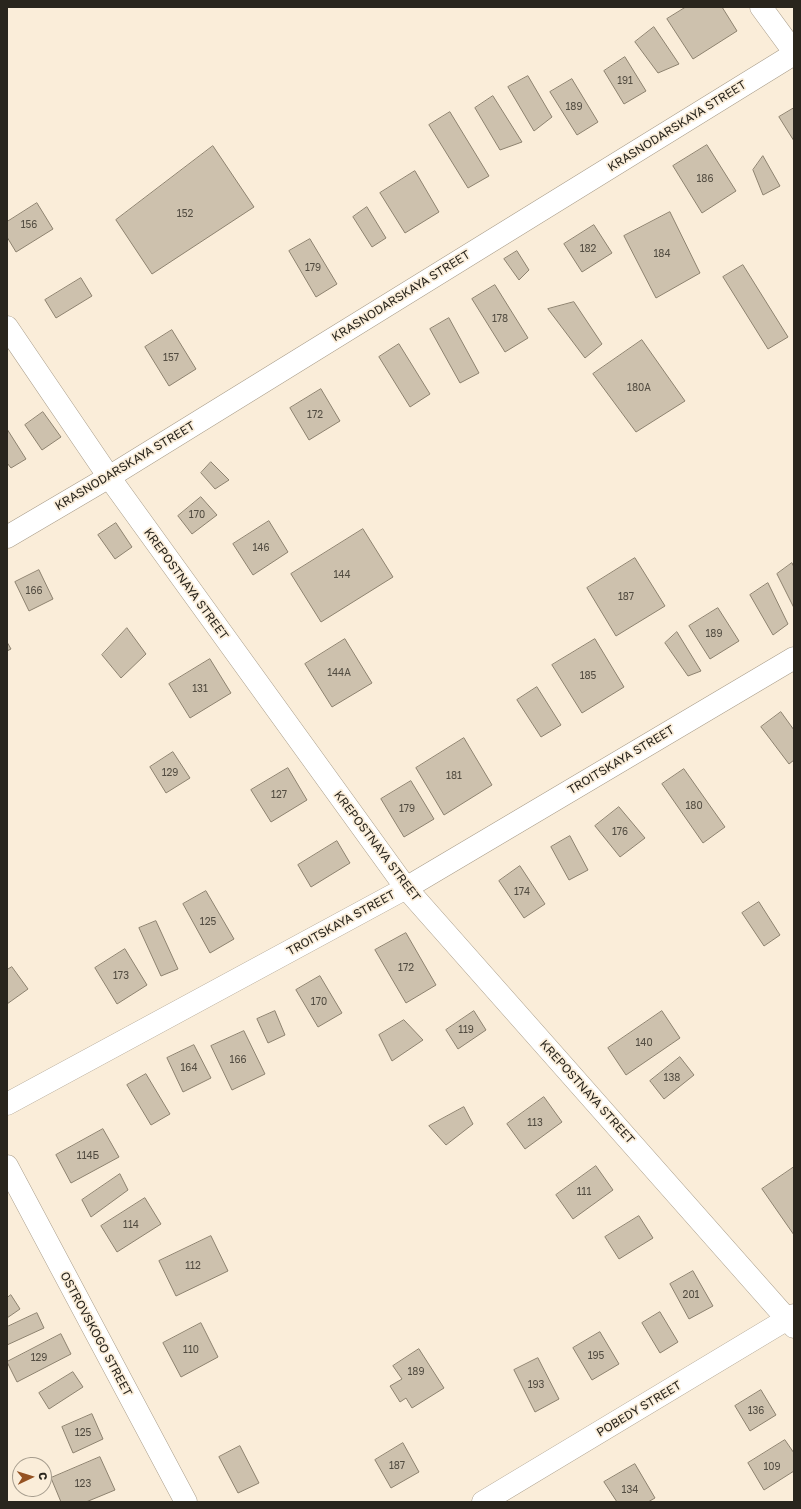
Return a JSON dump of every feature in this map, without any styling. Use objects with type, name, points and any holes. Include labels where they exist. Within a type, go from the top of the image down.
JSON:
[{"type":"street","points":[[761,7],[794,53]]},
{"type":"street","name":"KRASNODARSKAYA STREET","points":[[7,537],[109,477],[794,53]]},
{"type":"street","name":"KREPOSTNAYA STREET","points":[[7,327],[109,477],[406,888],[792,1320]]},
{"type":"street","name":"TROITSKAYA STREET","points":[[7,1104],[406,888],[794,658]]},
{"type":"street","name":"OSTROVSKOGO STREET","points":[[7,1166],[186,1502]]},
{"type":"street","name":"POBEDY STREET","points":[[483,1502],[792,1320]]},
{"type":"building","points":[[686,7],[722,7],[737,31],[693,59],[667,19]]},
{"type":"building","points":[[654,27],[679,64],[658,73],[635,42]]},
{"type":"building","points":[[625,57],[646,91],[624,104],[604,71]]},
{"type":"building","points":[[528,76],[552,117],[534,131],[508,87]]},
{"type":"building","points":[[572,79],[598,122],[577,135],[550,92]]},
{"type":"building","points":[[493,96],[522,142],[500,150],[475,108]]},
{"type":"building","points":[[794,108],[794,141],[779,117]]},
{"type":"building","points":[[450,112],[489,176],[468,188],[429,125]]},
{"type":"building","points":[[707,145],[736,191],[702,213],[673,166]]},
{"type":"building","points":[[213,146],[254,207],[152,274],[116,220]]},
{"type":"building","points":[[763,156],[780,186],[763,195],[753,170]]},
{"type":"building","points":[[415,171],[439,212],[405,233],[380,193]]},
{"type":"building","points":[[37,203],[53,229],[16,252],[7,237],[7,222]]},
{"type":"building","points":[[367,207],[386,238],[372,247],[353,217]]},
{"type":"building","points":[[670,212],[700,273],[656,298],[624,236]]},
{"type":"building","points":[[594,225],[612,253],[582,272],[564,244]]},
{"type":"building","points":[[310,239],[337,284],[316,297],[289,251]]},
{"type":"building","points":[[517,251],[529,270],[519,280],[504,259]]},
{"type":"building","points":[[743,265],[788,337],[768,349],[723,277]]},
{"type":"building","points":[[81,278],[92,296],[56,318],[45,300]]},
{"type":"building","points":[[495,285],[528,338],[505,352],[472,299]]},
{"type":"building","points":[[574,302],[602,344],[585,358],[548,309]]},
{"type":"building","points":[[449,318],[479,373],[460,383],[430,329]]},
{"type":"building","points":[[172,330],[196,369],[169,386],[145,347]]},
{"type":"building","points":[[642,340],[685,401],[636,432],[593,374]]},
{"type":"building","points":[[399,344],[430,394],[410,407],[379,357]]},
{"type":"building","points":[[321,389],[340,421],[309,440],[290,408]]},
{"type":"building","points":[[43,412],[61,437],[42,450],[25,425]]},
{"type":"building","points":[[7,429],[26,459],[11,468],[7,463]]},
{"type":"building","points":[[211,462],[229,480],[215,489],[201,473]]},
{"type":"building","points":[[201,497],[217,515],[192,534],[178,516]]},
{"type":"building","points":[[269,521],[288,552],[253,575],[233,544]]},
{"type":"building","points":[[116,523],[132,547],[115,559],[98,535]]},
{"type":"building","points":[[363,529],[393,577],[321,622],[291,574]]},
{"type":"building","points":[[635,558],[665,606],[616,636],[587,588]]},
{"type":"building","points":[[792,563],[794,567],[794,608],[777,574]]},
{"type":"building","points":[[39,570],[53,599],[29,611],[15,582]]},
{"type":"building","points":[[768,583],[788,624],[773,635],[750,595]]},
{"type":"building","points":[[718,608],[739,641],[710,659],[689,626]]},
{"type":"building","points":[[127,628],[146,654],[121,678],[102,655]]},
{"type":"building","points":[[677,632],[701,671],[688,676],[665,643]]},
{"type":"building","points":[[345,639],[372,683],[332,707],[305,664]]},
{"type":"building","points":[[595,639],[624,687],[582,713],[552,665]]},
{"type":"building","points":[[7,642],[11,649],[7,651]]},
{"type":"building","points":[[210,659],[231,693],[190,718],[169,684]]},
{"type":"building","points":[[537,687],[561,725],[541,737],[517,700]]},
{"type":"building","points":[[781,712],[794,730],[794,760],[789,764],[761,727]]},
{"type":"building","points":[[464,738],[492,785],[444,815],[416,768]]},
{"type":"building","points":[[173,752],[190,778],[166,793],[150,767]]},
{"type":"building","points":[[288,768],[307,800],[271,822],[251,790]]},
{"type":"building","points":[[684,769],[725,827],[703,843],[662,784]]},
{"type":"building","points":[[411,781],[434,819],[404,837],[381,799]]},
{"type":"building","points":[[619,807],[645,838],[620,857],[595,826]]},
{"type":"building","points":[[570,836],[588,870],[569,880],[551,847]]},
{"type":"building","points":[[337,841],[350,863],[311,887],[298,865]]},
{"type":"building","points":[[520,866],[545,904],[524,918],[499,881]]},
{"type":"building","points":[[206,891],[234,939],[210,953],[183,904]]},
{"type":"building","points":[[759,902],[780,935],[764,946],[742,913]]},
{"type":"building","points":[[156,921],[178,969],[161,976],[139,928]]},
{"type":"building","points":[[406,933],[436,985],[406,1003],[375,950]]},
{"type":"building","points":[[125,949],[147,985],[117,1004],[95,968]]},
{"type":"building","points":[[12,967],[28,989],[7,1004],[7,970]]},
{"type":"building","points":[[320,976],[342,1013],[318,1027],[296,990]]},
{"type":"building","points":[[275,1011],[285,1035],[268,1043],[257,1019]]},
{"type":"building","points":[[474,1011],[486,1030],[458,1049],[446,1030]]},
{"type":"building","points":[[662,1011],[680,1038],[626,1075],[608,1048]]},
{"type":"building","points":[[404,1020],[423,1040],[392,1061],[379,1035]]},
{"type":"building","points":[[244,1031],[265,1074],[232,1090],[211,1046]]},
{"type":"building","points":[[194,1045],[211,1078],[183,1092],[167,1058]]},
{"type":"building","points":[[680,1057],[694,1075],[664,1099],[650,1081]]},
{"type":"building","points":[[146,1074],[170,1114],[151,1125],[127,1085]]},
{"type":"building","points":[[544,1097],[562,1122],[525,1149],[507,1124]]},
{"type":"building","points":[[464,1107],[473,1124],[446,1145],[429,1126]]},
{"type":"building","points":[[103,1129],[119,1157],[71,1183],[56,1155]]},
{"type":"building","points":[[596,1166],[613,1190],[573,1219],[556,1195]]},
{"type":"building","points":[[794,1167],[794,1235],[762,1189]]},
{"type":"building","points":[[120,1174],[128,1190],[91,1217],[82,1200]]},
{"type":"building","points":[[145,1198],[161,1224],[117,1252],[101,1226]]},
{"type":"building","points":[[639,1216],[653,1238],[619,1259],[605,1237]]},
{"type":"building","points":[[211,1236],[228,1271],[176,1296],[159,1261]]},
{"type":"building","points":[[693,1271],[713,1306],[689,1319],[670,1284]]},
{"type":"building","points":[[11,1295],[20,1309],[7,1318],[7,1298]]},
{"type":"building","points":[[660,1312],[678,1342],[660,1353],[642,1323]]},
{"type":"building","points":[[37,1313],[44,1328],[7,1345],[7,1327]]},
{"type":"building","points":[[201,1323],[218,1357],[181,1377],[163,1343]]},
{"type":"building","points":[[600,1332],[619,1364],[592,1380],[573,1348]]},
{"type":"building","points":[[61,1334],[71,1354],[17,1382],[7,1362]]},
{"type":"building","points":[[419,1349],[444,1388],[412,1408],[406,1398],[400,1402],[390,1386],[402,1379],[393,1366]]},
{"type":"building","points":[[538,1358],[559,1399],[535,1412],[514,1370]]},
{"type":"building","points":[[73,1372],[83,1387],[49,1409],[39,1393]]},
{"type":"building","points":[[761,1390],[776,1415],[750,1431],[735,1406]]},
{"type":"building","points":[[92,1414],[103,1439],[73,1453],[62,1427]]},
{"type":"building","points":[[785,1440],[794,1453],[794,1471],[764,1490],[748,1463]]},
{"type":"building","points":[[403,1443],[419,1472],[391,1488],[375,1460]]},
{"type":"building","points":[[240,1446],[259,1483],[238,1493],[219,1457]]},
{"type":"building","points":[[100,1457],[115,1490],[86,1502],[61,1502],[52,1478]]},
{"type":"building","points":[[635,1464],[655,1498],[648,1502],[617,1502],[604,1482]]}]
